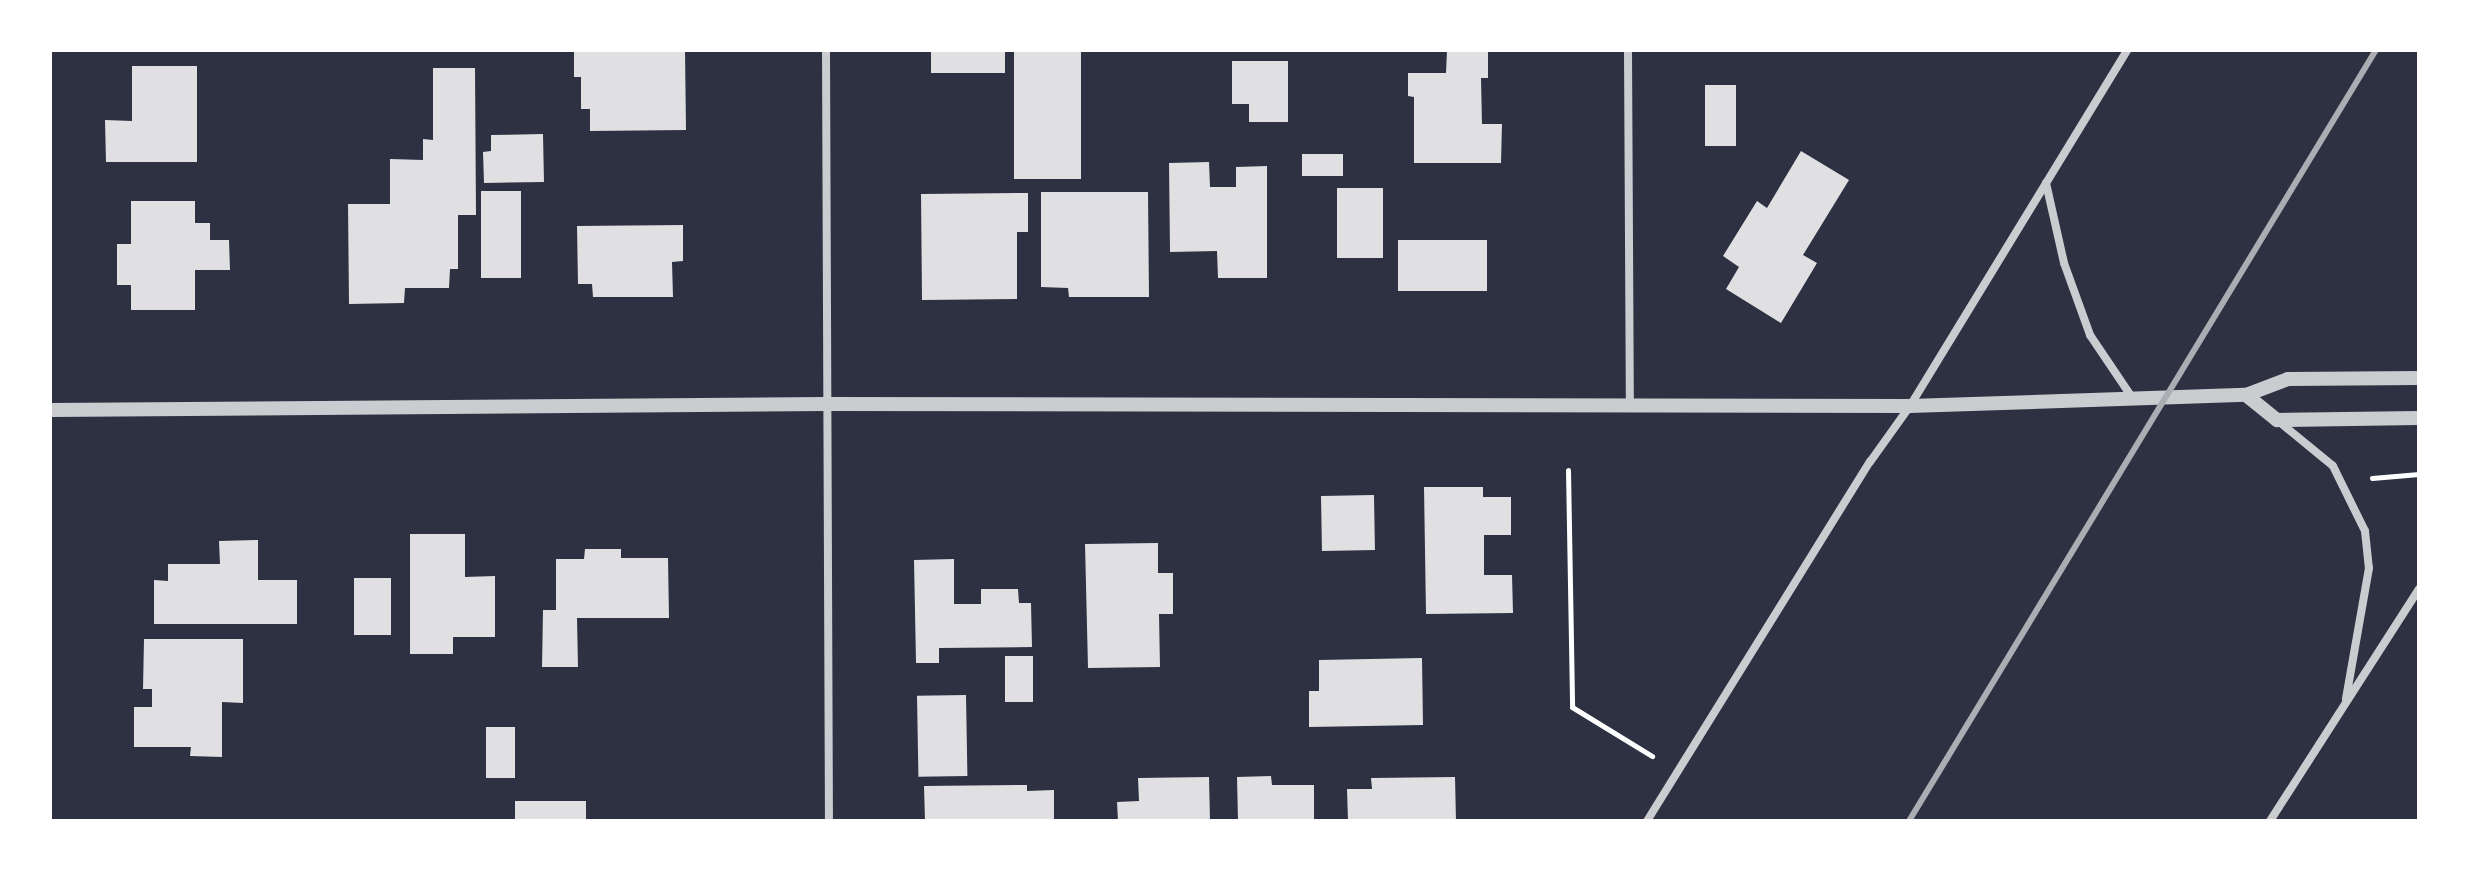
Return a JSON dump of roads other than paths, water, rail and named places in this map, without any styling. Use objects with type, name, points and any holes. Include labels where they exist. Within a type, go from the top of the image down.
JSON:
[{"type":"street","points":[[826,50],[829,821]]},
{"type":"street","points":[[1628,50],[1630,407]]},
{"type":"street","points":[[1647,821],[1870,462],[1910,406],[2127,50]]},
{"type":"street","points":[[2046,182],[2064,263],[2090,335],[2131,396]]},
{"type":"street","points":[[50,410],[825,404],[1910,406],[2131,396],[2246,395],[2288,379],[2419,378]]},
{"type":"street","points":[[2246,395],[2333,466],[2365,531],[2369,568],[2346,699]]},
{"type":"street","points":[[2277,420],[2419,418]]},
{"type":"street","points":[[2270,821],[2419,589]]},
{"type":"railway","points":[[1909,821],[2376,50]]}]
